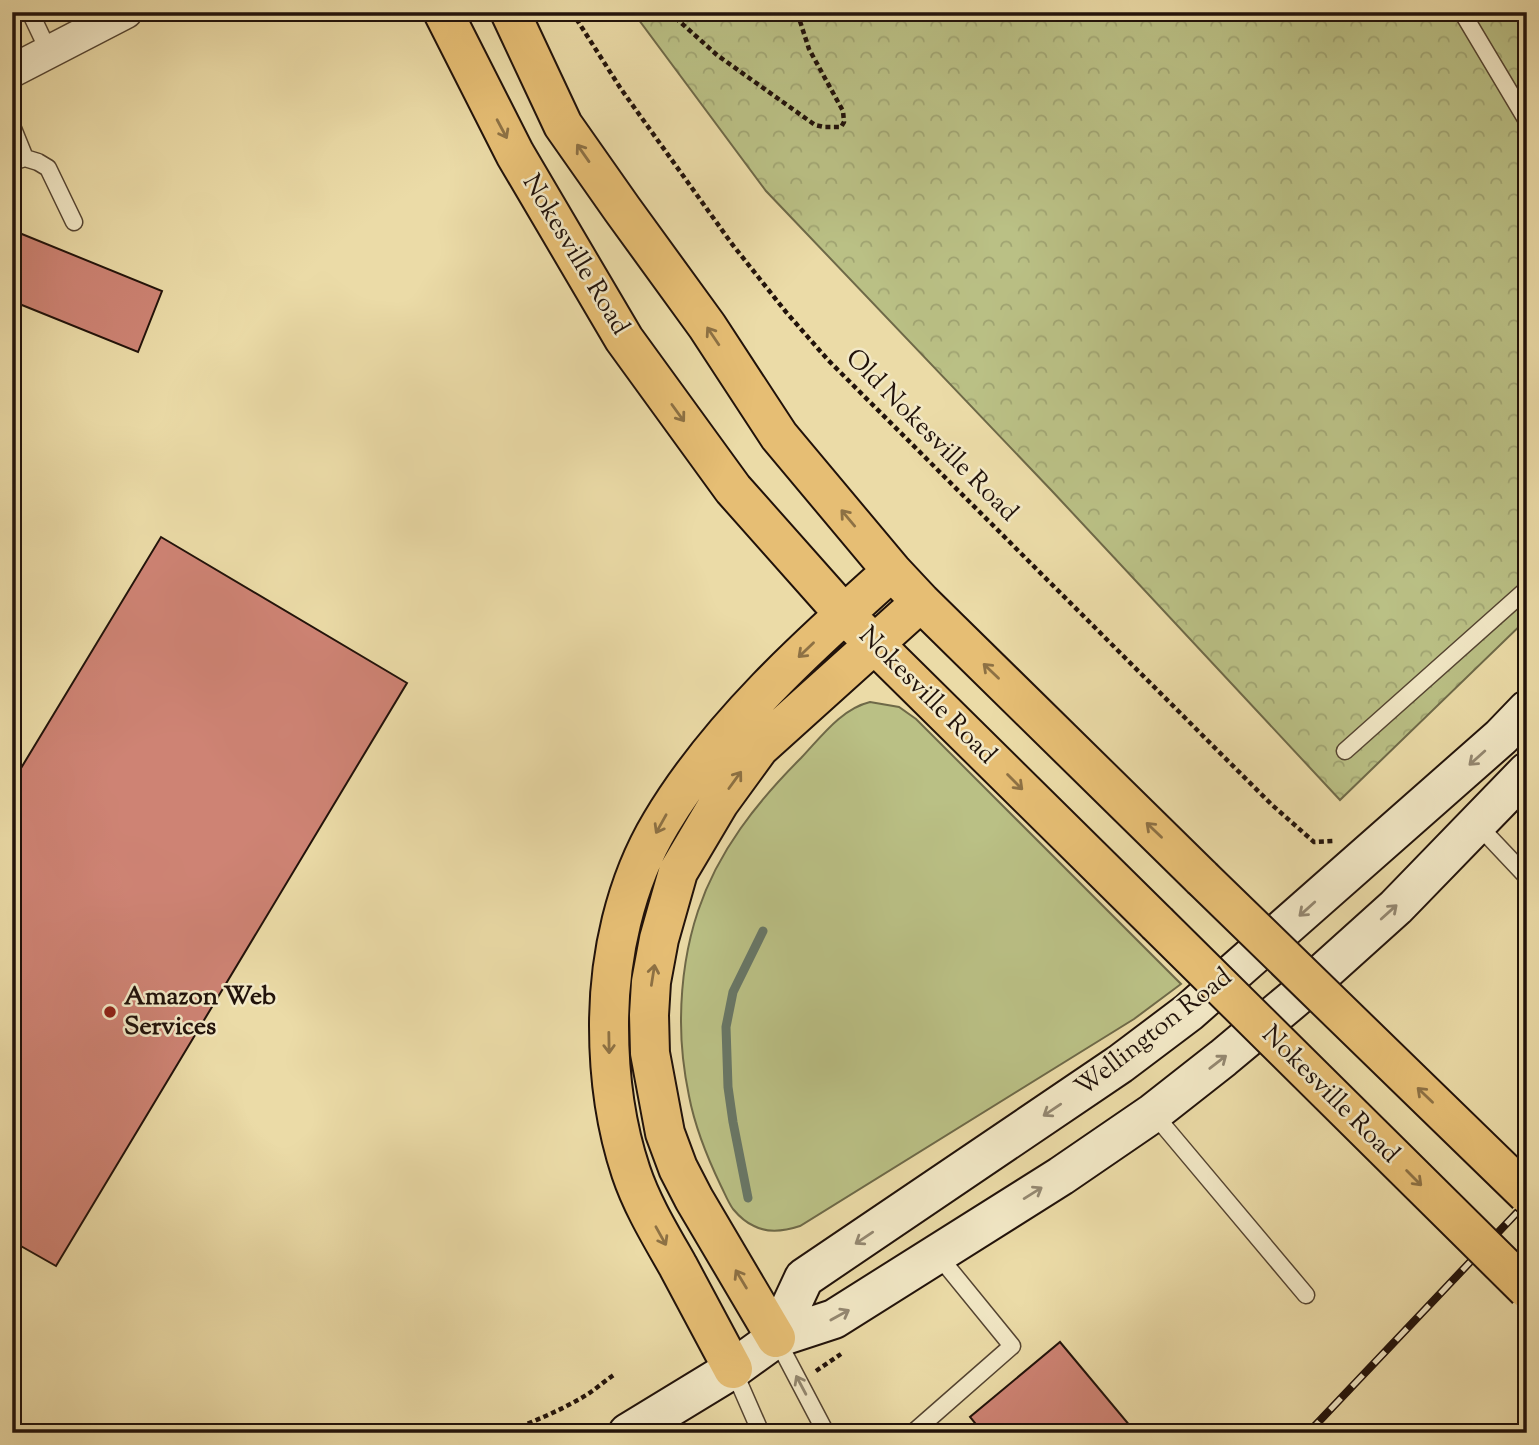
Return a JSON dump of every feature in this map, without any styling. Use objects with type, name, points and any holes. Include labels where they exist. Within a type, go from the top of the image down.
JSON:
[{"type":"highway","name":"Nokesville Road","points":[[443,12],[515,153],[624,338],[733,489],[844,614],[1527,1289]]},
{"type":"highway","points":[[510,12],[563,125],[707,326],[779,436],[892,571],[1527,1194]]},
{"type":"highway","points":[[733,1369],[653,1221],[632,1174],[619,1131],[611,1085],[608,1025],[617,938],[627,902],[654,836],[680,792],[704,760],[772,684],[892,571]]},
{"type":"highway","points":[[776,1338],[694,1199],[678,1168],[666,1133],[650,1053],[651,982],[659,939],[678,872],[719,803],[759,748],[921,602]]},
{"type":"main road","name":"Wellington Road","points":[[776,1338],[804,1278],[1120,1064],[1189,1012],[1480,755],[1527,710]]},
{"type":"main road","name":"Wellington Road","points":[[628,1433],[733,1369],[776,1338],[834,1319],[1061,1176],[1153,1113],[1296,997],[1396,907],[1527,772]]},
{"type":"street","points":[[12,71],[126,12]]},
{"type":"lane","points":[[30,12],[49,52]]},
{"type":"lane","points":[[1462,12],[1527,121]]},
{"type":"lane","points":[[12,126],[19,160],[38,162],[48,168],[74,222]]},
{"type":"lane","points":[[1345,751],[1527,589]]},
{"type":"lane","points":[[1476,823],[1527,877]]},
{"type":"lane","points":[[1153,1113],[1306,1295]]},
{"type":"lane","points":[[917,1433],[915,1431],[1012,1346],[937,1254]]},
{"type":"lane","points":[[776,1338],[826,1433]]},
{"type":"lane","points":[[733,1369],[761,1433]]},
{"type":"path","name":"Old Nokesville Road","points":[[572,12],[621,89],[732,244],[828,360],[1271,804],[1314,842]]},
{"type":"path","points":[[669,12],[717,55],[815,125],[841,127],[844,122],[843,111],[809,49],[797,12]]},
{"type":"path","points":[[504,1433],[551,1414],[589,1393],[615,1374]]},
{"type":"green space","points":[[633,12],[1527,12],[1527,619],[1340,800],[1052,491],[766,191]]},
{"type":"green space","points":[[870,702],[899,707],[916,719],[1181,984],[1134,1019],[800,1226],[771,1231],[760,1229],[748,1223],[731,1206],[711,1164],[695,1119],[686,1078],[681,1031],[687,952],[706,889],[740,829],[769,792],[832,725],[850,711]]},
{"type":"building","points":[[12,230],[162,291],[138,352],[12,301]]},
{"type":"building","name":"Amazon Web Services","points":[[161,537],[407,683],[56,1266],[12,1241],[12,783]]},
{"type":"building","points":[[1060,1342],[1136,1433],[983,1433],[970,1417]]},
{"type":"waterway","points":[[748,1198],[728,1087],[726,1027],[733,992],[763,931]]},
{"type":"railway","points":[[1308,1433],[1527,1202]]},
{"type":"place","name":"Amazon Web Services","points":[[110,1012]]}]
